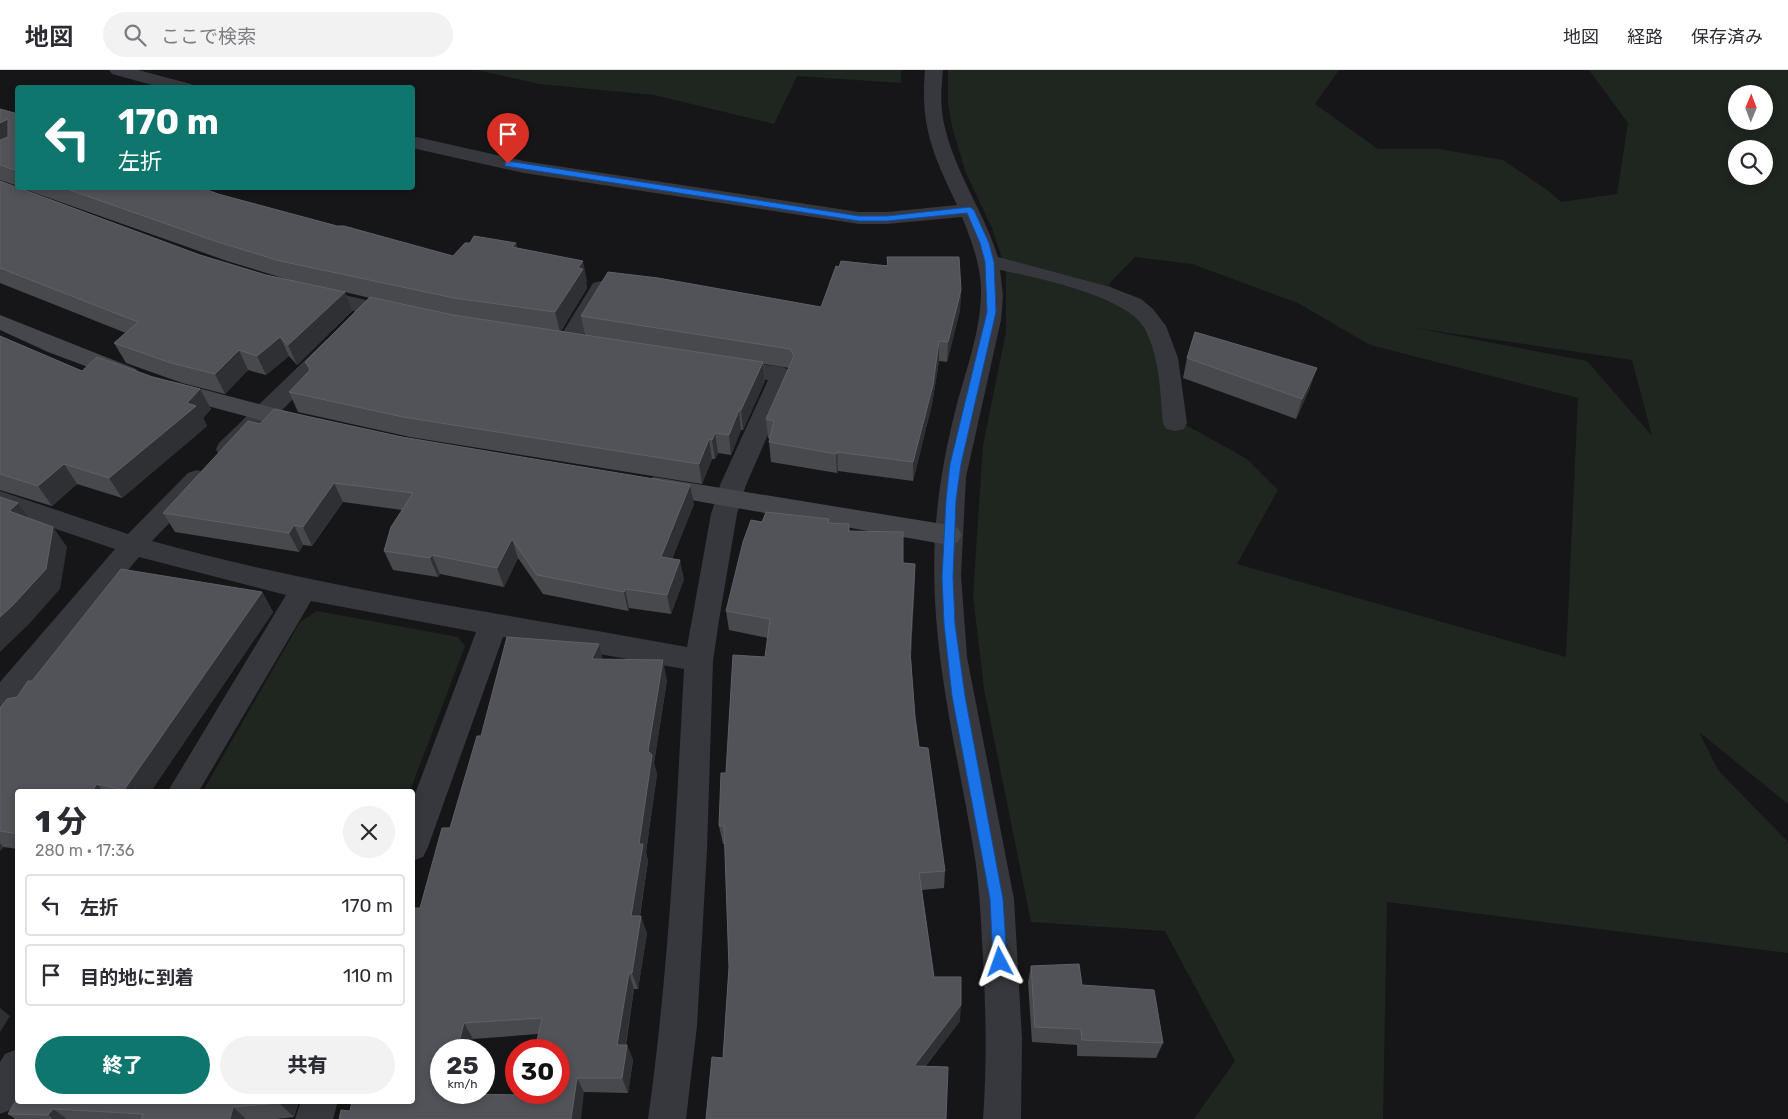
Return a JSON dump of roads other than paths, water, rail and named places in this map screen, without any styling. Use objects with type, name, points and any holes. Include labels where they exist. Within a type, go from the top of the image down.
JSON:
[{"type":"street","points":[[934,70],[932,100],[939,142],[955,184],[982,235],[989,262],[992,312],[956,464],[947,577],[958,696],[996,899],[1004,1010],[1005,1080],[1002,1119]]},
{"type":"street","points":[[117,85],[126,73],[173,85]]},
{"type":"street","points":[[415,143],[524,167],[859,218],[887,218],[970,210]]},
{"type":"street","points":[[989,262],[1010,265],[1079,285],[1134,304],[1148,317],[1160,338],[1170,366],[1175,423]]},
{"type":"street","points":[[568,342],[601,288]]},
{"type":"street","points":[[293,291],[422,319]]},
{"type":"street","points":[[0,702],[154,520],[370,309]]},
{"type":"street","points":[[0,322],[56,347],[174,390],[324,429]]},
{"type":"street","points":[[667,1119],[679,1026],[691,850],[699,661],[705,620],[729,498],[782,375],[704,363]]},
{"type":"street","points":[[633,483],[949,535]]},
{"type":"street","points":[[0,500],[59,523],[133,546],[304,589],[699,661]]},
{"type":"street","points":[[184,789],[304,589]]},
{"type":"street","points":[[415,839],[493,624]]},
{"type":"street","points":[[0,1096],[15,1071]]},
{"type":"street","points":[[314,1119],[319,1104]]}]
